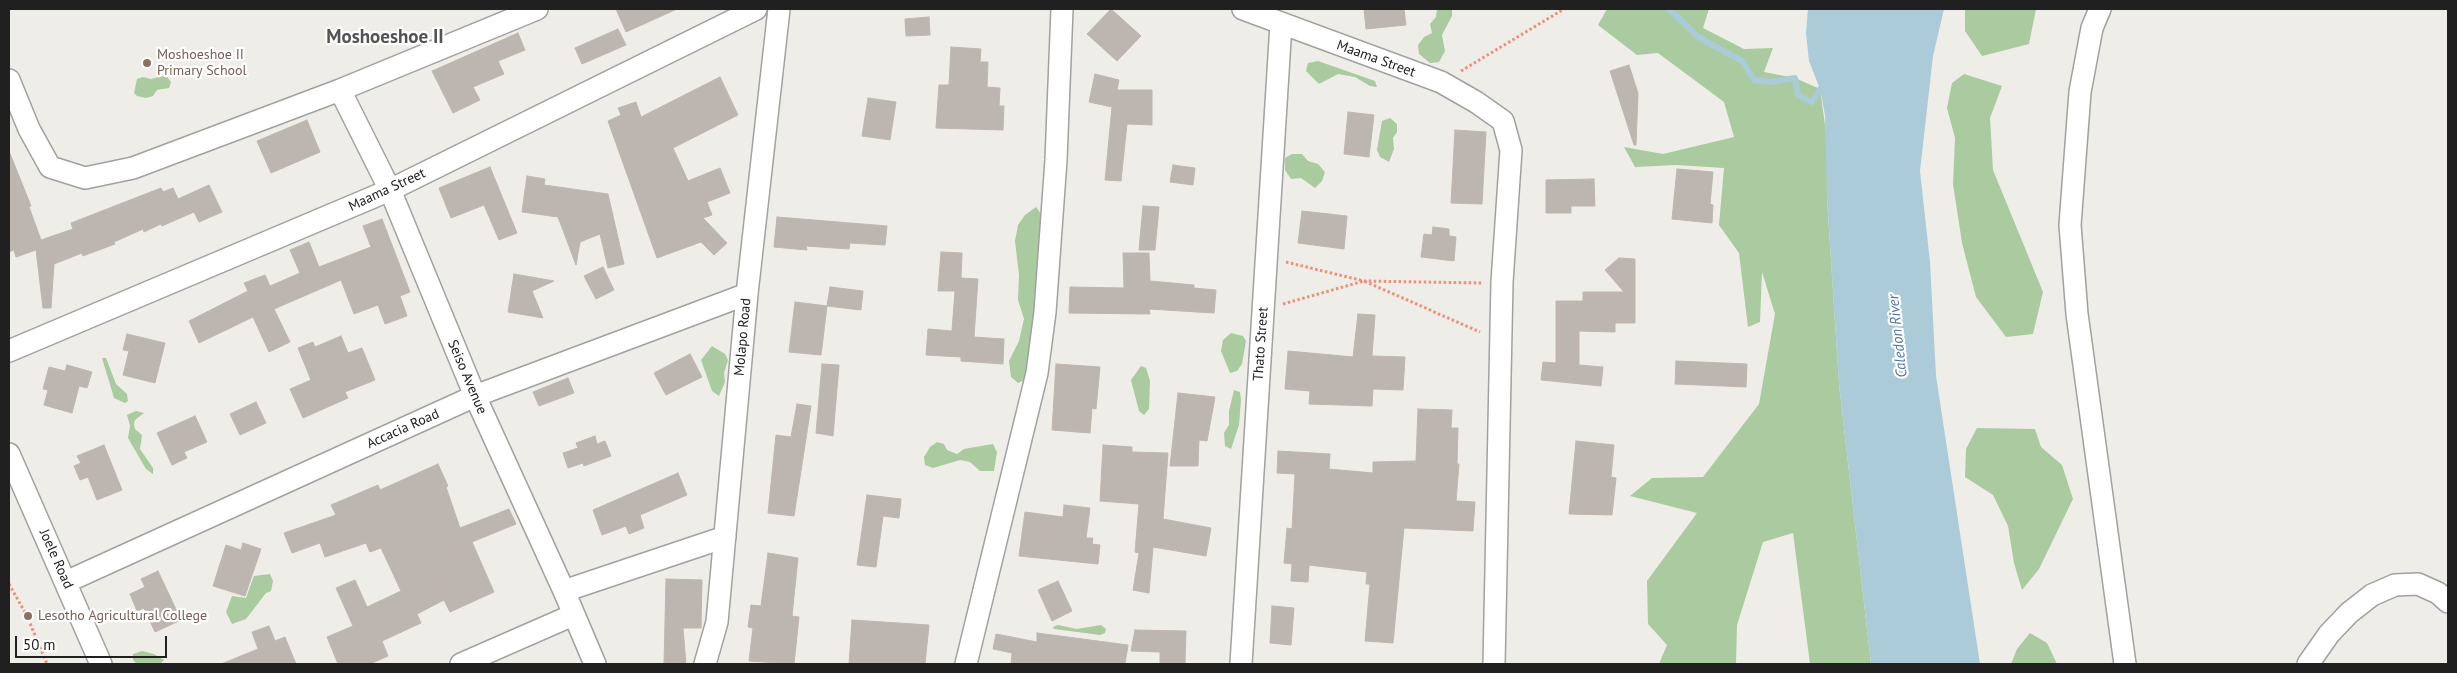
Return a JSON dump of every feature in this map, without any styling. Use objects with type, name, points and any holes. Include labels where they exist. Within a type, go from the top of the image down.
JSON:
[{"type":"street","points":[[9,80],[29,130],[50,167],[84,178],[133,168],[340,90],[536,9]]},
{"type":"street","name":"Maama Street","points":[[9,351],[390,190],[756,9]]},
{"type":"street","name":"Molapo Road","points":[[705,664],[717,622],[747,294],[779,9]]},
{"type":"street","points":[[966,664],[1037,373],[1045,312],[1051,227],[1062,9]]},
{"type":"street","name":"Maama Street","points":[[1243,9],[1441,82],[1476,102],[1503,121],[1511,150],[1502,282]]},
{"type":"street","points":[[2100,9],[2092,28],[2080,92],[2070,225],[2077,314],[2126,664]]},
{"type":"street","name":"Thato Street","points":[[1241,664],[1281,24]]},
{"type":"street","name":"Seiso Avenue","points":[[340,90],[390,190],[475,396],[564,590],[595,664]]},
{"type":"street","points":[[1494,664],[1502,282]]},
{"type":"street","name":"Accacia Road","points":[[66,582],[475,396],[747,294]]},
{"type":"street","name":"Joele Road","points":[[9,454],[101,664]]},
{"type":"street","points":[[564,590],[725,537]]},
{"type":"street","points":[[2308,664],[2329,634],[2349,613],[2372,595],[2395,585],[2418,584],[2438,593],[2448,602]]},
{"type":"street","points":[[461,664],[573,615]]},
{"type":"path","points":[[1441,82],[1564,9]]},
{"type":"path","points":[[1266,256],[1328,274],[1364,281],[1459,284],[1502,282]]},
{"type":"path","points":[[1263,312],[1284,303],[1364,281],[1501,342]]},
{"type":"path","points":[[9,584],[27,616],[47,664]]},
{"type":"green space","points":[[1437,9],[1452,9],[1452,16],[1442,35],[1445,51],[1439,62],[1430,63],[1419,54],[1418,45],[1424,37],[1432,33],[1430,24],[1436,17]]},
{"type":"green space","points":[[1607,9],[1709,9],[1703,28],[1744,49],[1773,48],[1764,72],[1795,78],[1820,89],[1827,139],[1827,198],[1839,384],[1871,664],[1810,664],[1793,533],[1763,542],[1737,625],[1736,664],[1659,664],[1667,645],[1648,624],[1647,581],[1697,513],[1630,496],[1652,478],[1703,477],[1759,404],[1775,314],[1762,272],[1760,322],[1748,327],[1739,253],[1719,225],[1724,168],[1676,165],[1635,167],[1624,147],[1663,154],[1734,137],[1724,102],[1658,53],[1637,55],[1598,25]]},
{"type":"green space","points":[[1965,9],[2036,9],[2029,44],[1982,56],[1965,31]]},
{"type":"green space","points":[[1318,61],[1375,81],[1377,87],[1370,86],[1355,77],[1338,74],[1319,84],[1306,71],[1308,63]]},
{"type":"green space","points":[[1964,74],[2002,86],[1990,118],[1993,170],[2043,292],[2033,334],[2006,337],[1976,297],[1962,243],[1953,184],[1955,138],[1947,108],[1952,83]]},
{"type":"green space","points":[[166,75],[171,82],[169,88],[157,90],[153,96],[146,98],[137,96],[134,93],[137,79],[143,77],[151,79]]},
{"type":"green space","points":[[1390,118],[1397,124],[1397,132],[1393,138],[1394,149],[1389,162],[1380,157],[1377,150],[1382,121]]},
{"type":"green space","points":[[1292,154],[1302,154],[1308,161],[1318,164],[1325,172],[1322,181],[1315,188],[1301,178],[1291,179],[1285,170],[1285,158]]},
{"type":"green space","points":[[1036,207],[1042,215],[1040,222],[1042,256],[1027,379],[1018,383],[1011,377],[1009,361],[1019,341],[1024,319],[1018,300],[1019,275],[1015,241],[1018,225],[1025,215]]},
{"type":"green space","points":[[1231,333],[1243,336],[1246,341],[1242,364],[1237,371],[1230,373],[1221,351],[1223,340]]},
{"type":"green space","points":[[712,346],[725,354],[728,360],[724,373],[725,382],[719,396],[712,391],[701,360]]},
{"type":"green space","points":[[102,358],[106,358],[116,384],[127,394],[128,401],[125,403],[114,398]]},
{"type":"green space","points":[[1141,366],[1146,368],[1150,381],[1149,409],[1144,415],[1139,411],[1131,380]]},
{"type":"green space","points":[[1234,390],[1240,392],[1241,400],[1239,425],[1231,449],[1225,446],[1224,433],[1229,425],[1229,411]]},
{"type":"green space","points":[[136,411],[144,413],[135,420],[134,424],[135,429],[142,435],[140,449],[153,468],[153,474],[146,469],[128,438],[130,426],[127,415]]},
{"type":"green space","points":[[1977,428],[2035,429],[2041,447],[2062,465],[2073,499],[2039,569],[2022,590],[2014,563],[2008,526],[1993,495],[1965,477],[1966,449]]},
{"type":"green space","points":[[937,442],[944,444],[947,450],[957,454],[964,449],[993,444],[997,452],[994,471],[980,471],[970,462],[960,460],[933,468],[925,465],[924,457],[930,447]]},
{"type":"green space","points":[[270,574],[273,581],[271,591],[266,593],[246,619],[232,624],[226,612],[232,596],[246,598],[254,576]]},
{"type":"green space","points":[[1058,625],[1077,629],[1101,625],[1106,629],[1105,633],[1100,635],[1054,629],[1053,627]]},
{"type":"green space","points":[[2030,633],[2047,643],[2057,664],[2011,664],[2017,649]]},
{"type":"green space","points":[[142,651],[154,654],[164,660],[160,664],[137,664],[133,660],[133,654]]},
{"type":"water","name":"Caledon River","points":[[1808,9],[1944,9],[1933,56],[1920,171],[1930,262],[1936,376],[1980,664],[1871,664],[1839,384],[1827,198],[1825,115],[1820,89],[1809,61],[1806,33]]},
{"type":"building","points":[[616,9],[677,9],[626,32]]},
{"type":"building","points":[[1111,9],[1141,36],[1117,61],[1087,34]]},
{"type":"building","points":[[1364,9],[1404,9],[1406,25],[1366,29]]},
{"type":"building","points":[[929,17],[930,35],[906,36],[905,19]]},
{"type":"building","points":[[618,29],[626,45],[582,64],[575,48]]},
{"type":"building","points":[[518,33],[525,50],[498,61],[504,74],[473,87],[480,100],[453,113],[432,71]]},
{"type":"building","points":[[951,47],[981,49],[980,62],[988,62],[987,87],[1000,88],[999,106],[1004,106],[1003,130],[936,128],[939,85],[949,85]]},
{"type":"building","points":[[1629,65],[1638,93],[1636,145],[1634,145],[1610,71]]},
{"type":"building","points":[[1095,74],[1119,80],[1117,90],[1152,90],[1152,125],[1127,124],[1121,181],[1105,180],[1112,107],[1089,102]]},
{"type":"building","points":[[720,77],[738,115],[673,148],[688,181],[720,168],[730,193],[707,202],[712,215],[703,218],[727,243],[714,255],[701,242],[657,258],[608,121],[621,115],[618,108],[636,102],[641,117]]},
{"type":"building","points":[[868,98],[896,102],[890,140],[862,136]]},
{"type":"building","points":[[1348,112],[1374,115],[1369,157],[1344,154]]},
{"type":"building","points":[[307,120],[320,152],[271,173],[257,141]]},
{"type":"building","points":[[1455,130],[1486,132],[1482,204],[1451,203]]},
{"type":"building","points":[[9,151],[31,206],[29,207],[41,240],[73,229],[71,223],[161,188],[163,192],[173,188],[178,199],[209,185],[222,212],[199,222],[194,212],[144,232],[143,229],[114,242],[115,244],[83,256],[82,253],[54,264],[51,308],[43,308],[36,250],[16,257],[14,250],[9,252]]},
{"type":"building","points":[[1173,165],[1195,168],[1193,185],[1170,182]]},
{"type":"building","points":[[490,167],[517,233],[499,240],[484,205],[451,218],[439,188]]},
{"type":"building","points":[[1677,169],[1713,172],[1710,204],[1713,205],[1712,223],[1672,219]]},
{"type":"building","points":[[527,176],[545,179],[544,185],[608,194],[624,264],[608,268],[600,234],[580,242],[576,265],[558,217],[522,212]]},
{"type":"building","points":[[1594,179],[1595,206],[1571,206],[1571,213],[1546,213],[1546,180]]},
{"type":"building","points":[[1143,206],[1159,207],[1155,250],[1139,250]]},
{"type":"building","points":[[1302,211],[1347,216],[1344,249],[1298,243]]},
{"type":"building","points":[[777,217],[887,226],[885,245],[850,243],[849,249],[806,246],[807,250],[774,247]]},
{"type":"building","points":[[382,219],[410,292],[400,296],[407,316],[385,324],[378,305],[354,314],[341,280],[274,309],[290,342],[269,352],[253,317],[199,343],[189,321],[248,291],[244,283],[265,275],[270,286],[300,273],[290,250],[309,242],[319,267],[371,247],[363,226]]},
{"type":"building","points":[[1433,227],[1449,229],[1449,236],[1456,237],[1454,261],[1421,257],[1424,234],[1432,235]]},
{"type":"building","points":[[941,252],[962,253],[961,278],[978,279],[974,337],[1004,339],[1003,364],[961,361],[961,357],[926,355],[928,329],[952,331],[955,291],[938,291]]},
{"type":"building","points":[[1123,253],[1149,253],[1150,281],[1194,285],[1194,288],[1216,290],[1214,313],[1149,309],[1150,314],[1069,313],[1070,287],[1124,288]]},
{"type":"building","points":[[1619,258],[1635,259],[1635,323],[1615,323],[1615,332],[1579,331],[1579,365],[1603,367],[1601,386],[1541,380],[1543,362],[1556,363],[1556,301],[1583,301],[1583,292],[1624,292],[1605,270]]},
{"type":"building","points":[[603,267],[614,290],[596,299],[584,276]]},
{"type":"building","points":[[514,274],[554,281],[532,291],[543,318],[508,312]]},
{"type":"building","points":[[830,287],[863,291],[861,310],[827,306]]},
{"type":"building","points":[[795,302],[827,306],[821,355],[789,352]]},
{"type":"building","points":[[1358,314],[1375,315],[1372,356],[1405,357],[1403,390],[1373,389],[1372,406],[1309,404],[1310,391],[1285,389],[1288,351],[1353,357]]},
{"type":"building","points":[[127,334],[165,343],[155,383],[123,375],[129,351],[123,350]]},
{"type":"building","points":[[341,336],[348,353],[362,348],[375,380],[345,392],[348,398],[303,418],[290,389],[311,380],[298,348],[313,342],[315,347]]},
{"type":"building","points":[[690,354],[702,377],[666,395],[654,373]]},
{"type":"building","points":[[1676,361],[1747,364],[1746,387],[1675,384]]},
{"type":"building","points":[[822,364],[839,365],[833,436],[816,433]]},
{"type":"building","points":[[1056,364],[1100,367],[1096,409],[1092,408],[1090,433],[1052,430]]},
{"type":"building","points":[[67,365],[92,372],[87,388],[79,386],[72,413],[44,405],[48,390],[43,389],[49,367],[65,371]]},
{"type":"building","points":[[568,378],[574,393],[539,406],[533,392]]},
{"type":"building","points":[[1178,393],[1215,397],[1207,441],[1199,440],[1198,466],[1170,466]]},
{"type":"building","points":[[256,402],[266,423],[240,435],[230,414]]},
{"type":"building","points":[[797,404],[811,406],[794,516],[768,513],[776,435],[791,437]]},
{"type":"building","points":[[1418,409],[1452,410],[1451,428],[1458,428],[1457,464],[1459,464],[1456,501],[1475,502],[1473,531],[1404,528],[1393,643],[1365,641],[1370,584],[1366,584],[1367,572],[1309,565],[1308,582],[1291,581],[1292,564],[1284,563],[1287,528],[1292,529],[1295,474],[1277,473],[1278,451],[1330,454],[1329,469],[1373,473],[1373,462],[1416,461]]},
{"type":"building","points":[[195,416],[207,442],[184,452],[187,458],[172,465],[157,433]]},
{"type":"building","points":[[595,436],[597,444],[605,441],[611,456],[584,466],[583,463],[568,468],[563,453],[578,448],[576,443]]},
{"type":"building","points":[[1576,441],[1614,445],[1611,477],[1616,478],[1612,515],[1569,514]]},
{"type":"building","points":[[104,445],[122,490],[97,500],[88,477],[80,480],[74,466],[81,463],[77,456]]},
{"type":"building","points":[[1103,445],[1132,447],[1132,452],[1168,453],[1163,519],[1211,528],[1206,556],[1153,547],[1149,593],[1133,590],[1139,553],[1135,552],[1139,504],[1100,501]]},
{"type":"building","points":[[438,464],[448,486],[446,487],[460,528],[509,509],[516,524],[472,542],[494,592],[450,612],[444,600],[417,614],[421,623],[382,641],[388,656],[370,664],[338,664],[327,637],[353,626],[336,588],[355,580],[367,607],[401,591],[381,548],[370,552],[366,543],[325,557],[320,543],[292,553],[284,533],[336,515],[331,505],[378,485],[380,490]]},
{"type":"building","points":[[678,473],[687,495],[640,515],[644,528],[629,534],[626,526],[602,535],[593,510]]},
{"type":"building","points":[[867,495],[901,499],[899,518],[883,516],[876,567],[857,565]]},
{"type":"building","points":[[1064,505],[1090,508],[1086,538],[1093,538],[1092,544],[1100,545],[1098,564],[1019,556],[1025,512],[1063,517]]},
{"type":"building","points":[[243,543],[261,549],[245,596],[213,586],[226,545],[241,550]]},
{"type":"building","points":[[768,553],[798,558],[792,616],[799,617],[794,664],[749,661],[753,628],[748,627],[751,605],[761,606]]},
{"type":"building","points":[[158,571],[181,620],[155,632],[144,608],[137,611],[130,594],[145,587],[141,579]]},
{"type":"building","points":[[666,579],[702,580],[701,628],[683,628],[686,664],[664,664]]},
{"type":"building","points":[[1058,581],[1072,611],[1052,621],[1038,590]]},
{"type":"building","points":[[1272,606],[1294,608],[1291,645],[1270,643]]},
{"type":"building","points":[[852,620],[929,625],[925,664],[849,664]]},
{"type":"building","points":[[269,626],[275,641],[285,637],[296,664],[221,664],[258,649],[252,632]]},
{"type":"building","points":[[1135,630],[1186,631],[1185,664],[1160,664],[1160,652],[1131,651]]},
{"type":"building","points":[[1037,633],[1128,645],[1125,664],[1011,664],[1012,653],[993,649],[996,634],[1037,642]]},
{"type":"waterway","points":[[1669,9],[1698,37],[1742,61],[1754,80],[1771,82],[1795,78],[1798,95],[1805,99],[1812,102],[1820,89],[1826,95]]},
{"type":"place","name":"Moshoeshoe II Primary School","points":[[147,63]]},
{"type":"place","name":"Lesotho Agricultural College","points":[[28,616]]},
{"type":"district","name":"Moshoeshoe II","points":[[385,38]]}]
